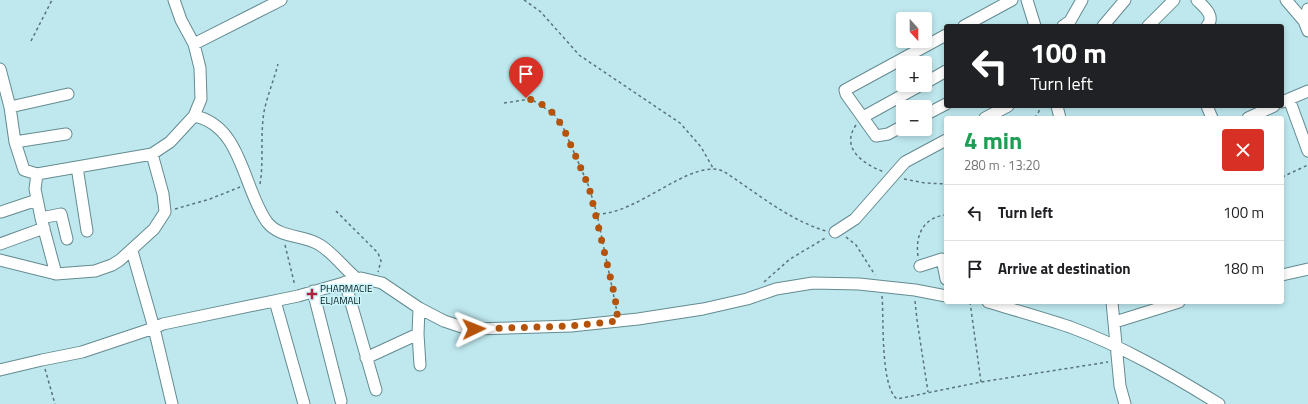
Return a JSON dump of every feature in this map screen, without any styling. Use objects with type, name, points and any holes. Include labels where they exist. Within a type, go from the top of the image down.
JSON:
[{"type":"street","points":[[0,69],[10,108],[15,142],[23,169],[37,174],[152,154],[170,142],[194,116],[201,99],[201,76],[194,44],[181,20],[174,0]]},
{"type":"street","points":[[194,44],[281,0]]},
{"type":"street","points":[[968,24],[1012,0]]},
{"type":"street","points":[[1027,0],[1032,24]]},
{"type":"street","points":[[1066,24],[1070,21],[1082,0]]},
{"type":"street","points":[[1106,24],[1125,0]]},
{"type":"street","points":[[1150,24],[1174,0]]},
{"type":"street","points":[[1197,0],[1208,12],[1210,17],[1208,24]]},
{"type":"street","points":[[1287,0],[1306,26]]},
{"type":"street","points":[[1306,26],[1308,9]]},
{"type":"street","points":[[896,130],[888,134],[876,136],[846,94],[845,90],[944,36]]},
{"type":"street","points":[[932,79],[944,72]]},
{"type":"street","points":[[1308,91],[1286,101],[1308,151]]},
{"type":"street","points":[[863,117],[908,92]]},
{"type":"street","points":[[10,108],[68,94]]},
{"type":"street","points":[[932,111],[944,105]]},
{"type":"street","points":[[989,116],[1004,108]]},
{"type":"street","points":[[1251,114],[1268,108]]},
{"type":"street","points":[[194,116],[205,118],[225,136],[238,157],[256,200],[272,228],[282,233],[313,241],[321,245],[356,278]]},
{"type":"street","points":[[15,142],[66,134]]},
{"type":"street","points":[[835,232],[855,219],[892,175],[915,155],[944,141]]},
{"type":"street","points":[[0,260],[56,274],[95,271],[112,265],[132,252],[154,230],[165,212],[163,194],[152,154]]},
{"type":"street","points":[[77,167],[87,231]]},
{"type":"street","points":[[37,174],[35,183],[37,200],[56,274]]},
{"type":"street","points":[[1,212],[37,200]]},
{"type":"street","points":[[0,244],[61,214],[67,239]]},
{"type":"street","points":[[132,252],[154,328],[172,404]]},
{"type":"street","points":[[920,266],[944,259]]},
{"type":"street","points":[[1284,275],[1308,269]]},
{"type":"street","points":[[0,370],[82,352],[170,323],[298,296],[356,278],[372,279],[382,282],[419,308],[462,327],[474,329],[571,326],[618,321],[703,309],[742,300],[776,289],[813,283],[860,284],[915,290],[944,296]]},
{"type":"street","points":[[345,282],[376,390]]},
{"type":"street","points":[[313,291],[342,401]]},
{"type":"street","points":[[275,301],[304,404]]},
{"type":"street","points":[[995,304],[1070,327],[1116,347],[1184,382],[1219,404]]},
{"type":"street","points":[[1112,304],[1116,322],[1116,347],[1120,386],[1125,404]]},
{"type":"street","points":[[1116,322],[1172,304]]},
{"type":"street","points":[[419,308],[418,334],[420,365]]},
{"type":"street","points":[[366,358],[418,334]]},
{"type":"path","points":[[31,41],[52,0]]},
{"type":"path","points":[[524,0],[541,12],[579,55],[680,123],[701,148],[713,168]]},
{"type":"path","points":[[256,200],[262,171],[264,112],[278,64]]},
{"type":"path","points":[[504,103],[531,99],[554,114],[563,127],[589,187],[595,207],[615,297],[618,321]]},
{"type":"path","points":[[863,117],[851,132],[849,138],[850,146],[867,164],[892,175],[925,183],[944,184]]},
{"type":"path","points":[[1284,176],[1308,165]]},
{"type":"path","points":[[165,212],[210,199],[249,184]]},
{"type":"path","points":[[336,211],[378,254],[381,265],[372,279]]},
{"type":"path","points":[[762,284],[790,259],[835,232]]},
{"type":"path","points":[[282,233],[298,296]]},
{"type":"path","points":[[970,304],[981,382]]},
{"type":"path","points":[[42,360],[55,404]]},
{"type":"place","name":"PHARMACIE ELJAMALI","points":[[312,294]]},
{"type":"route","points":[[474,329],[571,326],[618,321],[615,297],[597,214],[589,187],[563,127],[554,114],[539,102],[526,98]]}]
